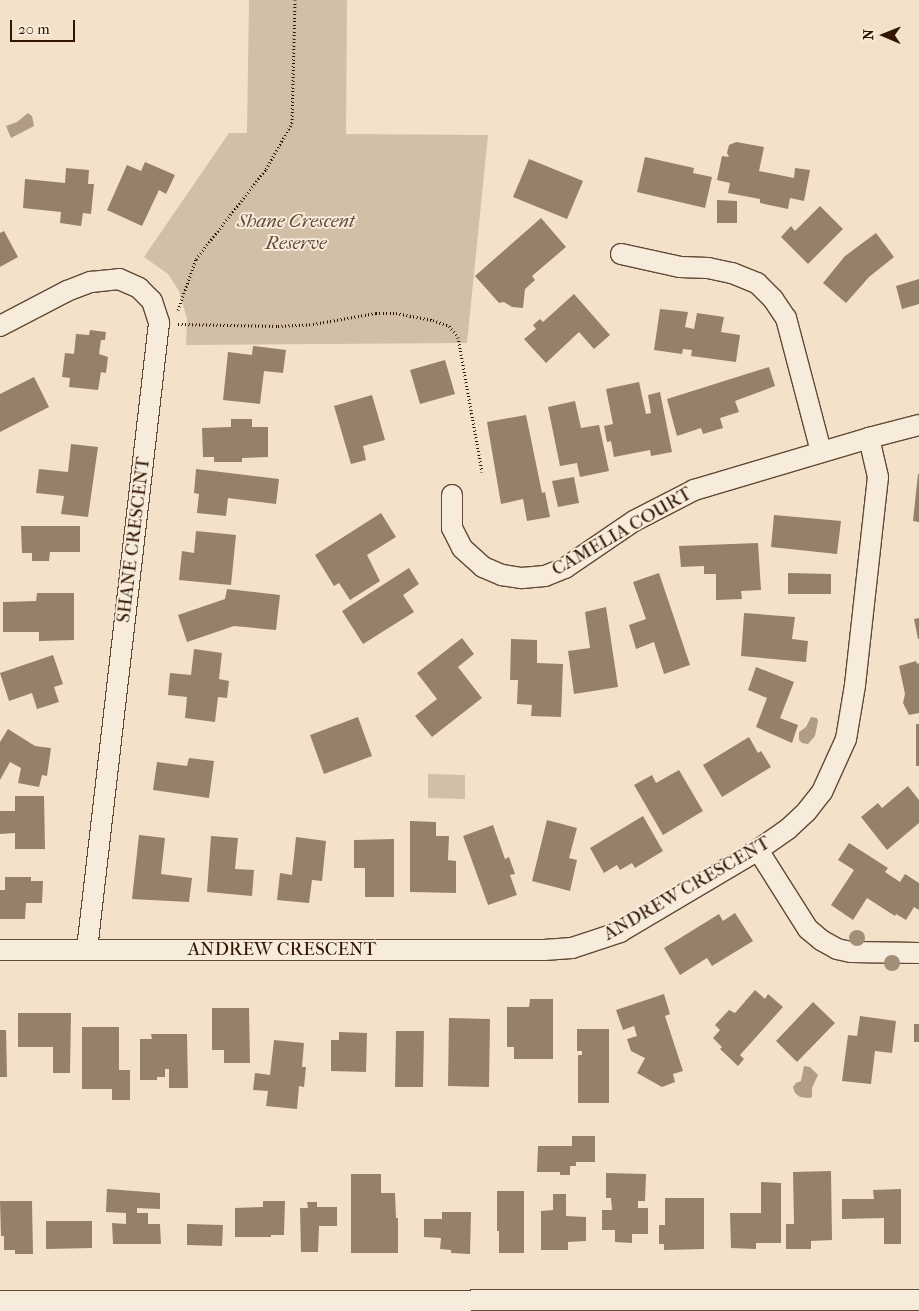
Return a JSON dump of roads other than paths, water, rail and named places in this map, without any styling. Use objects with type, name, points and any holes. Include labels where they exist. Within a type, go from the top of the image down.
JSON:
[{"type":"street","points":[[621,254],[671,266],[732,273],[757,284],[773,299],[786,318],[821,451]]},
{"type":"street","name":"SHANE CRESCENT","points":[[0,326],[67,291],[91,282],[119,280],[139,288],[152,301],[158,313],[159,323],[86,949]]},
{"type":"street","points":[[870,438],[919,425]]},
{"type":"street","name":"CAMELIA COURT","points":[[452,495],[452,528],[462,548],[483,567],[509,576],[522,578],[545,576],[565,568],[634,521],[694,490],[870,438]]},
{"type":"street","name":"ANDREW CRESCENT","points":[[0,950],[544,950],[572,948],[620,932],[758,850],[788,829],[807,811],[822,792],[846,739],[855,684],[878,478],[870,438]]},
{"type":"street","points":[[758,850],[808,930],[821,940],[837,949],[851,952],[919,953]]},
{"type":"street","points":[[0,1301],[919,1300]]},
{"type":"park label","name":"Shane Crescent Reserve","points":[[296,233]]}]
